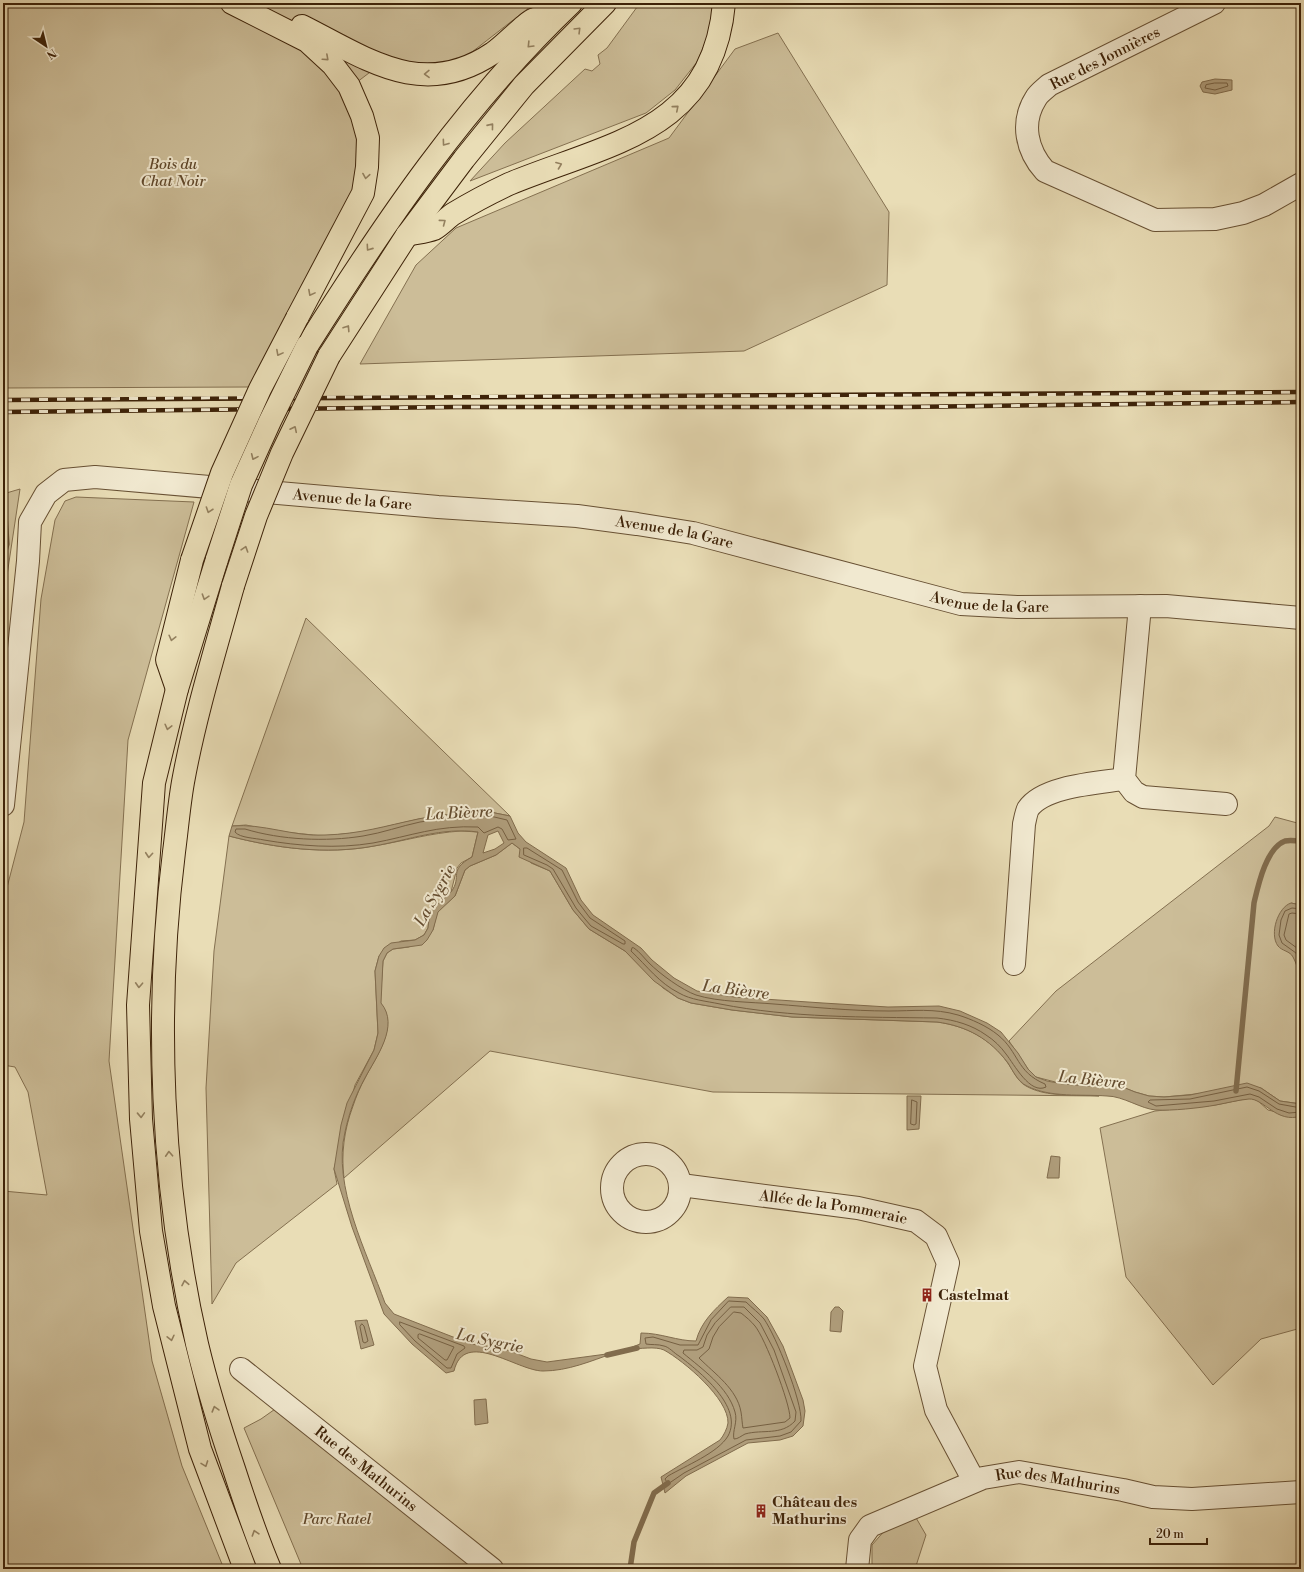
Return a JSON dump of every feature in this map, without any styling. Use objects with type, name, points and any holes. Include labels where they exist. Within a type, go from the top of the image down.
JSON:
[{"type":"highway","points":[[177,689],[167,660],[192,560],[222,473],[260,389],[363,193],[367,167],[368,138],[362,116],[349,86],[333,65],[307,41],[232,3]]},
{"type":"highway","points":[[258,3],[380,65],[397,72],[416,75],[446,73],[466,67],[492,54],[534,19],[564,10]]},
{"type":"highway","points":[[270,1569],[258,1540],[222,1435],[196,1337],[184,1276],[169,1164],[163,1046],[164,972],[169,897],[183,782],[199,706],[233,586],[256,516],[282,453],[329,356],[407,235],[464,159],[524,85],[605,3]]},
{"type":"highway","points":[[407,235],[433,229],[479,198],[629,137],[661,121],[696,88],[707,69],[722,26],[724,3]]},
{"type":"highway","points":[[245,1569],[200,1449],[164,1306],[151,1231],[141,1119],[138,1005],[154,783],[177,689],[241,485],[270,421],[307,346],[363,257],[452,133],[515,59],[564,10]]},
{"type":"street","name":"Rue des Jonnières","points":[[1214,3],[1049,85],[1036,97],[1030,110],[1027,130],[1029,146],[1035,160],[1045,171],[1155,220],[1214,219],[1244,213],[1264,205],[1301,184]]},
{"type":"street","name":"Avenue de la Gare","points":[[3,804],[28,561],[30,522],[46,494],[64,480],[95,477],[438,507],[576,516],[693,533],[961,604],[990,607],[1166,606],[1301,618]]},
{"type":"street","points":[[1140,606],[1124,779],[1134,792],[1143,797],[1226,804]]},
{"type":"street","points":[[1014,964],[1024,824],[1028,810],[1038,799],[1062,789],[1124,779]]},
{"type":"street","name":"Allée de la Pommeraie","points":[[681,1184],[858,1208],[916,1221],[936,1236],[948,1264],[925,1366],[936,1410],[974,1481]]},
{"type":"street","name":"Rue des Mathurins","points":[[241,1369],[492,1569]]},
{"type":"street","name":"Rue des Mathurins","points":[[857,1569],[860,1540],[870,1526],[983,1478],[1019,1472],[1123,1490],[1153,1498],[1192,1499],[1301,1492]]},
{"type":"green space","name":"Bois du Chat Noir","points":[[3,3],[535,3],[463,59],[444,66],[386,60],[344,92],[360,140],[357,188],[249,387],[3,388]]},
{"type":"green space","points":[[640,3],[714,3],[710,31],[697,62],[675,90],[646,113],[470,181],[505,143],[585,69],[592,71],[600,64],[598,55],[607,48]]},
{"type":"green space","points":[[778,33],[889,212],[887,285],[744,351],[360,364],[416,265],[456,228],[669,138],[735,49]]},
{"type":"green space","points":[[20,489],[3,602],[3,494]]},
{"type":"green space","points":[[76,497],[194,502],[128,740],[109,1061],[152,1361],[182,1466],[224,1569],[3,1569],[3,1191],[47,1195],[28,1092],[15,1067],[3,1065],[3,903],[24,822],[41,599],[55,520],[65,501]]},
{"type":"green space","points":[[306,618],[510,816],[490,812],[419,819],[363,832],[323,836],[274,831],[246,825],[232,826]]},
{"type":"green space","points":[[1275,817],[1301,824],[1301,905],[1291,903],[1279,946],[1293,955],[1301,974],[1301,1104],[1280,1101],[1261,1088],[1164,1097],[1149,1096],[1115,1084],[1088,1086],[1063,1084],[1036,1077],[1028,1069],[1009,1041],[1056,991],[1269,826]]},
{"type":"green space","points":[[461,831],[478,832],[472,857],[461,863],[457,868],[451,892],[430,911],[428,928],[424,935],[415,940],[401,941],[379,956],[375,971],[378,1033],[374,1050],[355,1085],[334,1169],[337,1184],[236,1263],[212,1304],[206,1088],[214,951],[229,836],[283,847],[338,850],[356,849],[428,835]]},
{"type":"green space","points":[[512,843],[520,849],[531,863],[550,871],[573,910],[589,929],[625,951],[663,988],[678,998],[691,1003],[732,1010],[792,1017],[937,1022],[948,1024],[976,1034],[993,1046],[1023,1084],[1034,1090],[1062,1095],[1099,1096],[713,1092],[490,1051],[344,1178],[344,1142],[347,1124],[355,1099],[384,1042],[387,1032],[388,1022],[386,1012],[380,1003],[383,961],[387,953],[393,949],[409,947],[433,930],[437,912],[455,896],[465,870],[470,866],[496,855]]},
{"type":"green space","points":[[1250,1098],[1257,1100],[1268,1110],[1298,1117],[1301,1116],[1301,1328],[1261,1339],[1213,1385],[1126,1277],[1100,1128],[1155,1111],[1215,1105]]},
{"type":"green space","name":"Parc Ratel","points":[[278,1407],[477,1569],[303,1569],[244,1428],[261,1419]]},
{"type":"green space","points":[[915,1516],[926,1535],[915,1569],[872,1569],[872,1545],[886,1529]]},
{"type":"water","points":[[1215,79],[1232,80],[1232,90],[1215,94],[1203,92],[1200,86],[1202,82]]},
{"type":"water","points":[[490,812],[510,816],[518,833],[526,842],[566,868],[581,900],[593,915],[641,948],[652,960],[674,978],[697,991],[734,997],[823,1003],[888,1007],[939,1006],[960,1011],[987,1023],[1001,1032],[1018,1053],[1028,1069],[1036,1077],[1047,1081],[1088,1086],[1115,1084],[1149,1096],[1164,1097],[1190,1095],[1247,1083],[1261,1088],[1280,1101],[1301,1104],[1301,1116],[1292,1118],[1285,1117],[1271,1110],[1260,1102],[1249,1099],[1194,1108],[1156,1110],[1113,1097],[1097,1095],[1066,1095],[1036,1090],[1021,1082],[1008,1063],[994,1047],[986,1041],[968,1030],[948,1024],[937,1022],[792,1017],[732,1010],[691,1003],[678,998],[654,981],[625,951],[589,929],[573,910],[550,871],[519,857],[520,849],[512,843],[496,855],[470,866],[465,870],[455,896],[438,912],[433,930],[422,945],[393,949],[387,953],[383,961],[381,1003],[386,1012],[388,1021],[387,1031],[380,1051],[356,1097],[345,1132],[342,1153],[343,1174],[347,1197],[353,1219],[385,1303],[394,1314],[471,1344],[502,1348],[531,1359],[547,1362],[614,1353],[570,1367],[552,1371],[543,1371],[532,1369],[480,1352],[468,1353],[460,1359],[454,1371],[446,1373],[412,1344],[384,1314],[352,1227],[334,1169],[341,1125],[347,1103],[374,1050],[378,1033],[375,971],[379,956],[384,948],[391,943],[415,940],[424,935],[428,928],[430,911],[451,892],[456,882],[460,866],[472,857],[478,832],[451,831],[374,846],[338,850],[282,847],[229,836],[232,826],[255,826],[313,835],[338,834],[372,829],[427,817]],"holes":[[[498,831],[504,843],[495,849],[483,853],[488,835]]]},
{"type":"water","points":[[1291,903],[1301,905],[1301,974],[1292,955],[1278,946],[1274,935],[1276,922],[1279,915],[1286,906]]},
{"type":"water","points":[[907,1096],[921,1096],[919,1129],[907,1130]]},
{"type":"water","points":[[1051,1156],[1060,1157],[1059,1178],[1047,1178]]},
{"type":"water","points":[[728,1297],[748,1298],[767,1317],[783,1346],[803,1400],[805,1411],[803,1426],[793,1436],[780,1440],[748,1443],[686,1476],[665,1493],[661,1477],[720,1440],[728,1425],[726,1413],[721,1403],[704,1382],[673,1355],[660,1349],[630,1348],[640,1344],[641,1333],[696,1341],[705,1322]]},
{"type":"water","points":[[835,1307],[839,1307],[843,1311],[841,1332],[830,1331],[831,1312]]},
{"type":"water","points":[[367,1320],[374,1345],[361,1349],[355,1321]]},
{"type":"water","points":[[486,1399],[488,1423],[475,1425],[474,1400]]},
{"type":"waterway","points":[[3,490],[7,544],[3,557]]},
{"type":"waterway","name":"La Bièvre","points":[[1236,1091],[1254,903],[1258,887],[1268,859],[1278,845],[1285,841],[1301,841]]},
{"type":"waterway","name":"La Sygrie","points":[[607,1355],[637,1348]]},
{"type":"waterway","name":"La Sygrie","points":[[630,1569],[634,1542],[654,1493],[668,1483]]},
{"type":"railway","points":[[3,400],[1301,392]]},
{"type":"railway","points":[[3,412],[456,407],[907,407],[1301,402]]},
{"type":"place","name":"Castelmat","points":[[927,1295]]},
{"type":"place","name":"Château des Mathurins","points":[[761,1511]]}]
